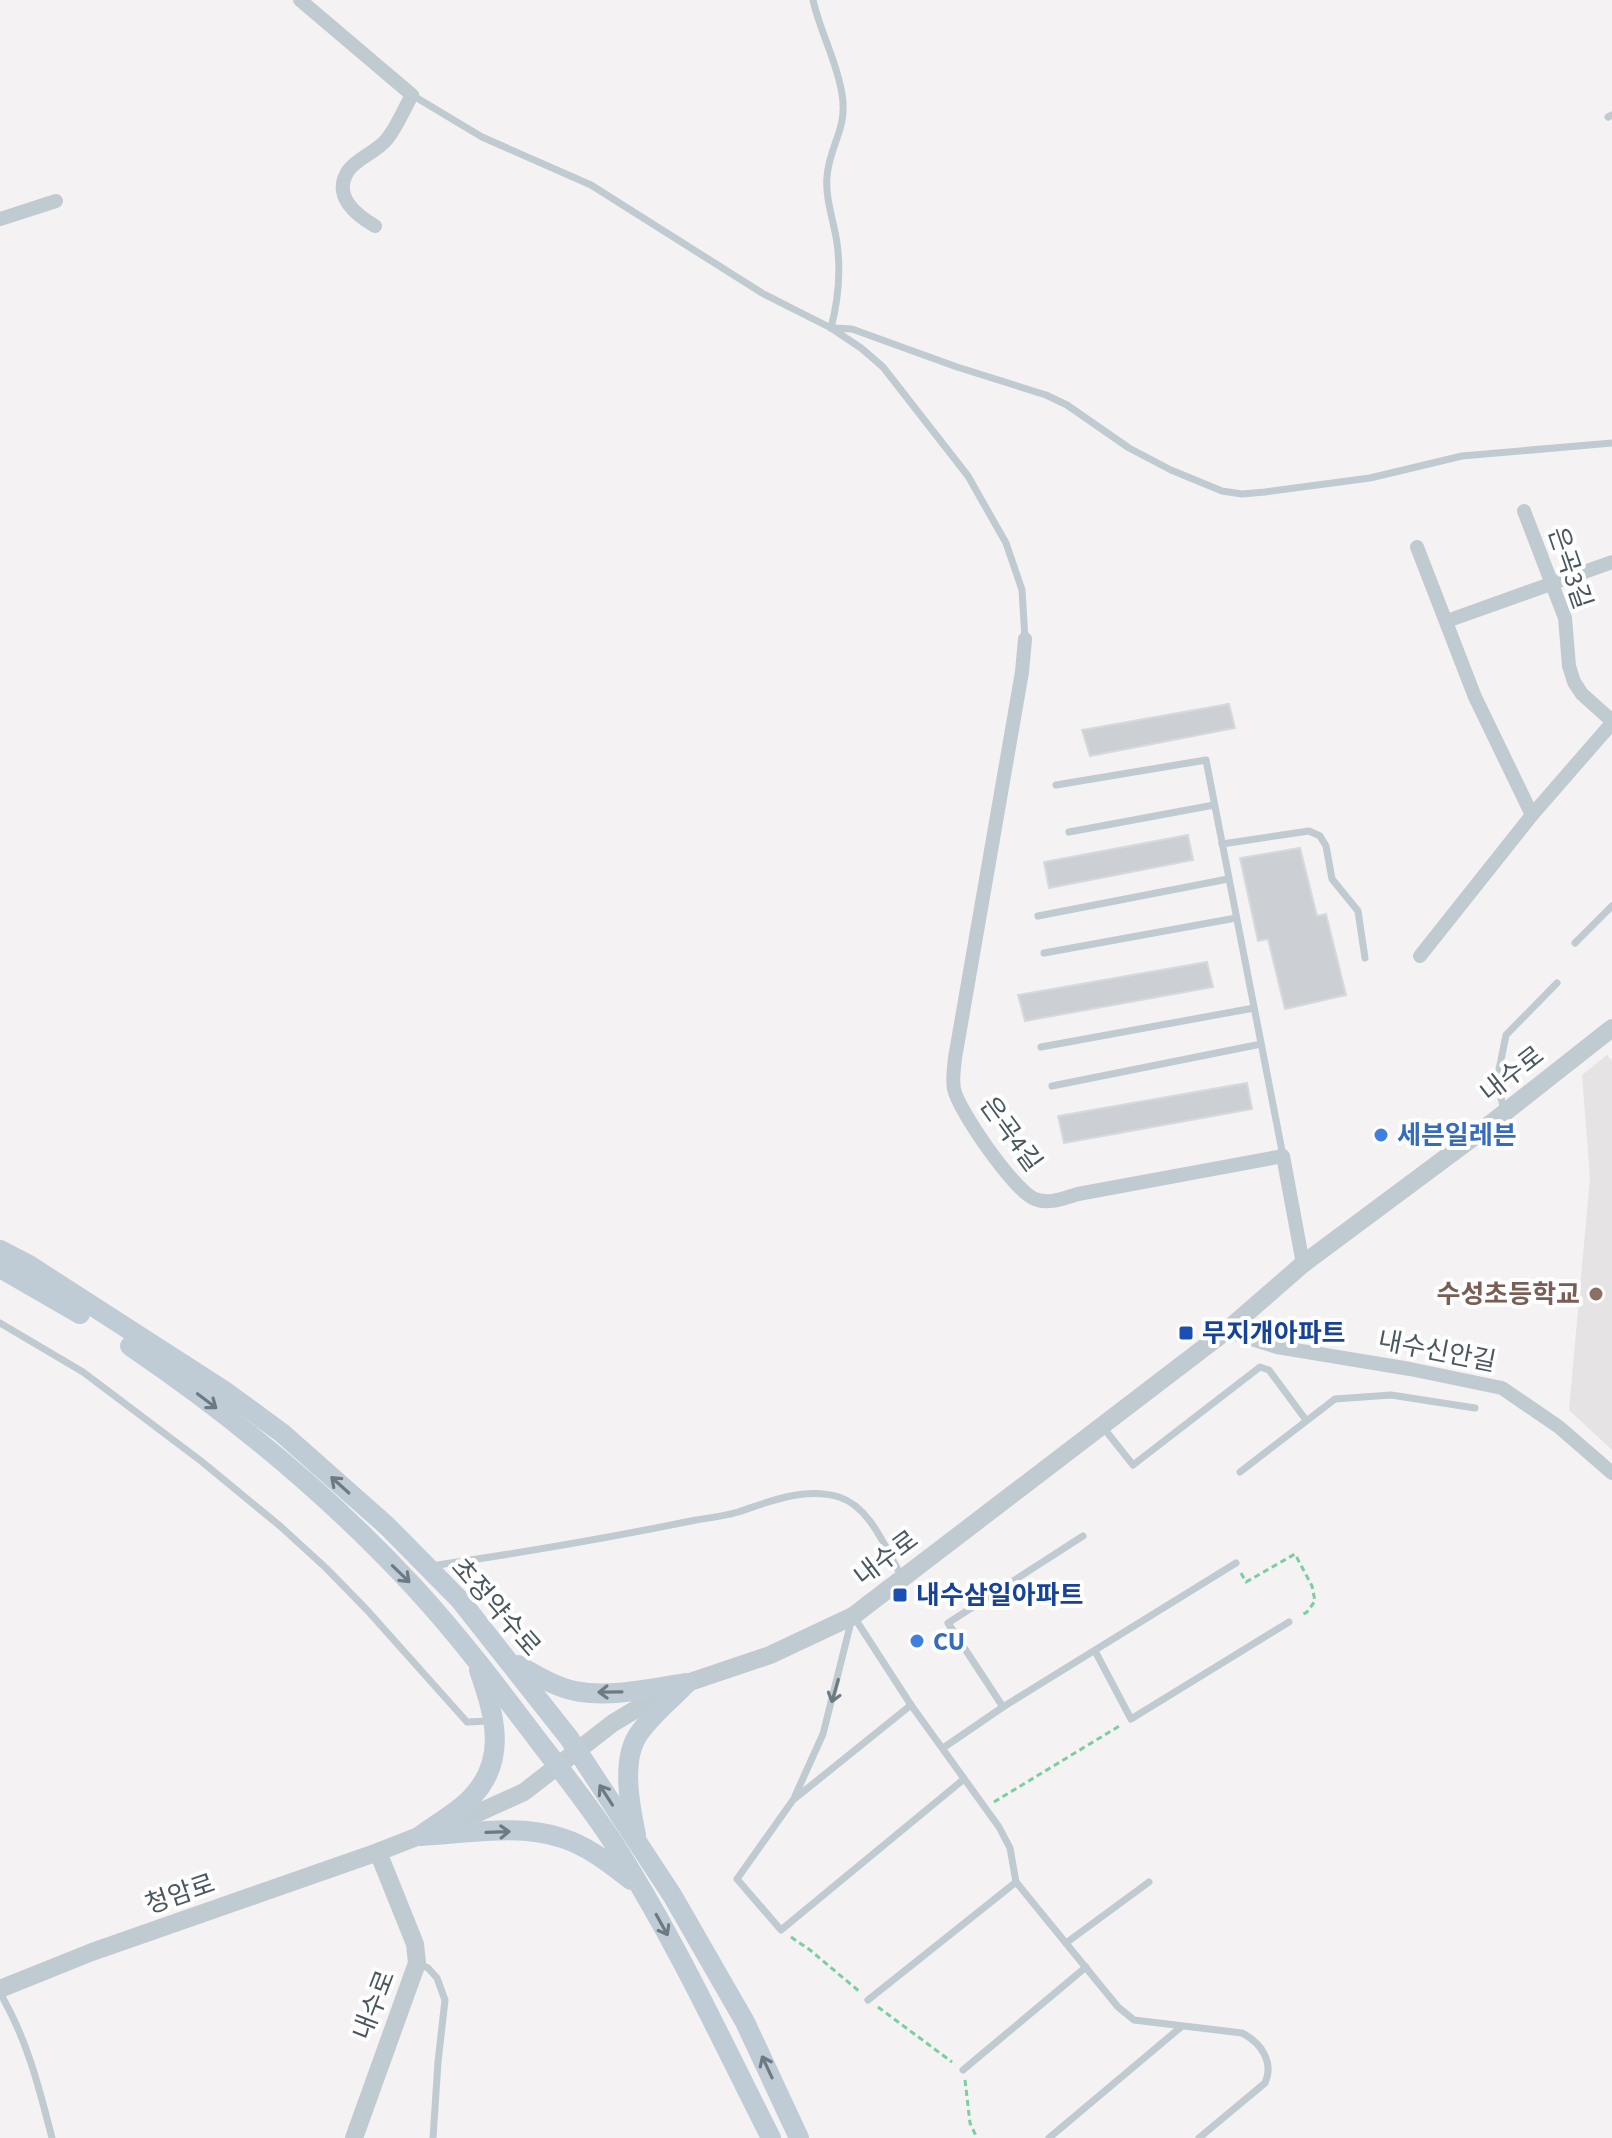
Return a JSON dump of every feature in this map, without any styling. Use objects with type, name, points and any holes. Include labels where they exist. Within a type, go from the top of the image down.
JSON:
[{"type":"main road","name":"초정약수로","points":[[0,1250],[29,1265],[213,1384],[282,1433],[387,1526],[460,1600],[577,1751],[685,1918],[745,2022],[799,2138]]},
{"type":"main road","name":"초정약수로","points":[[0,1268],[139,1352],[277,1457],[413,1586],[475,1659],[618,1850],[699,1995],[771,2138]]},
{"type":"main road","points":[[420,1836],[471,1798],[487,1776],[493,1753],[495,1720],[475,1659]]},
{"type":"main road","points":[[511,1662],[575,1691],[612,1693],[687,1683]]},
{"type":"main road","points":[[637,1843],[629,1785],[630,1757],[638,1734],[687,1683]]},
{"type":"main road","points":[[420,1836],[535,1831],[565,1838],[599,1856],[639,1886]]},
{"type":"street","points":[[300,0],[412,95],[387,140],[348,171],[344,184],[346,202],[355,214],[375,226]]},
{"type":"street","points":[[0,219],[56,201]]},
{"type":"street","name":"은곡3길","points":[[1524,511],[1565,618],[1569,666],[1574,682],[1582,694],[1612,722]]},
{"type":"street","points":[[1417,547],[1475,697],[1532,815]]},
{"type":"street","points":[[1447,621],[1612,562]]},
{"type":"street","name":"은곡4길","points":[[1025,639],[1022,672],[955,1058],[954,1091],[960,1105],[1013,1182],[1038,1201],[1052,1201],[1283,1156]]},
{"type":"street","points":[[1420,956],[1532,815],[1612,722]]},
{"type":"street","name":"내수로","points":[[354,2138],[417,1963],[415,1944],[378,1852],[524,1792],[613,1723],[687,1683],[770,1655],[853,1616],[1100,1424],[1226,1331],[1303,1264],[1505,1113],[1612,1028]]},
{"type":"street","points":[[1283,1156],[1303,1264]]},
{"type":"street","name":"내수신안길","points":[[1226,1331],[1277,1347],[1502,1388],[1559,1427],[1612,1473]]},
{"type":"street","name":"청암로","points":[[1,1990],[92,1952],[378,1852]]},
{"type":"lane","points":[[813,0],[842,93],[841,134],[828,162],[826,182],[837,247],[838,275],[837,305],[831,328]]},
{"type":"lane","points":[[412,95],[482,137],[591,185],[762,293],[831,328],[883,367],[968,476],[1006,543],[1022,590],[1025,639]]},
{"type":"lane","points":[[831,328],[852,329],[1046,395],[1067,405],[1129,448],[1171,470],[1222,491],[1242,494],[1370,478],[1462,456],[1612,443]]},
{"type":"lane","points":[[1056,785],[1206,760],[1283,1156]]},
{"type":"lane","points":[[1069,832],[1214,805]]},
{"type":"lane","points":[[1222,844],[1309,831],[1320,836],[1326,846],[1332,879],[1358,911],[1365,958]]},
{"type":"lane","points":[[1038,916],[1228,879]]},
{"type":"lane","points":[[1575,943],[1612,906]]},
{"type":"lane","points":[[1044,953],[1236,918]]},
{"type":"lane","points":[[1505,1113],[1497,1080],[1506,1035],[1557,983]]},
{"type":"lane","points":[[1041,1047],[1254,1008]]},
{"type":"lane","points":[[1052,1086],[1261,1044]]},
{"type":"lane","points":[[0,1323],[83,1372],[201,1461],[280,1526],[367,1610],[467,1722],[495,1720]]},
{"type":"lane","points":[[1100,1424],[1133,1465],[1260,1367],[1269,1370],[1306,1420]]},
{"type":"lane","points":[[1240,1472],[1335,1399],[1391,1395],[1475,1408]]},
{"type":"lane","points":[[427,1566],[566,1546],[736,1512],[785,1496],[808,1494],[838,1497],[853,1503],[864,1514],[903,1578]]},
{"type":"lane","points":[[1003,1707],[948,1623],[1083,1536]]},
{"type":"lane","points":[[943,1748],[1003,1707],[1236,1563]]},
{"type":"lane","points":[[853,1616],[1010,1848],[1016,1882],[1118,2007],[1134,2020],[1242,2033],[1251,2038],[1268,2060],[1270,2072],[1265,2083],[1199,2138]]},
{"type":"lane","points":[[853,1616],[823,1734],[793,1800],[737,1879],[781,1930],[964,1779]]},
{"type":"lane","points":[[1095,1651],[1131,1719],[1289,1622]]},
{"type":"lane","points":[[793,1800],[911,1705]]},
{"type":"lane","points":[[868,2000],[1016,1882]]},
{"type":"lane","points":[[1066,1943],[1149,1882]]},
{"type":"lane","points":[[417,1963],[428,1968],[437,1978],[445,2000],[433,2138]]},
{"type":"lane","points":[[963,2070],[1086,1967]]},
{"type":"lane","points":[[1,1990],[31,2054],[52,2138]]},
{"type":"lane","points":[[1049,2138],[1181,2027]]},
{"type":"path","points":[[1236,1563],[1246,1582],[1295,1554],[1312,1586],[1315,1601],[1307,1612],[1289,1622]]},
{"type":"path","points":[[985,1808],[1131,1719]]},
{"type":"path","points":[[781,1930],[810,1950],[868,2000],[963,2070],[970,2123],[977,2138]]},
{"type":"shaded area","name":"수성초등학교","points":[[1607,1055],[1612,1061],[1612,1450],[1569,1410],[1590,1178],[1582,1075]]},
{"type":"building","points":[[1229,704],[1235,728],[1090,756],[1082,730]]},
{"type":"building","points":[[1188,835],[1193,860],[1049,888],[1044,862]]},
{"type":"building","points":[[1300,848],[1317,916],[1326,914],[1346,995],[1285,1009],[1268,939],[1258,941],[1240,858]]},
{"type":"building","points":[[1207,962],[1213,987],[1025,1021],[1018,995]]},
{"type":"building","points":[[1247,1083],[1252,1109],[1064,1143],[1058,1116]]},
{"type":"place","name":"세븐일레븐","points":[[1381,1135]]},
{"type":"place","name":"수성초등학교","points":[[1596,1294]]},
{"type":"place","name":"무지개아파트","points":[[1186,1333]]},
{"type":"place","name":"내수삼일아파트","points":[[900,1595]]},
{"type":"place","name":"CU","points":[[917,1641]]}]
